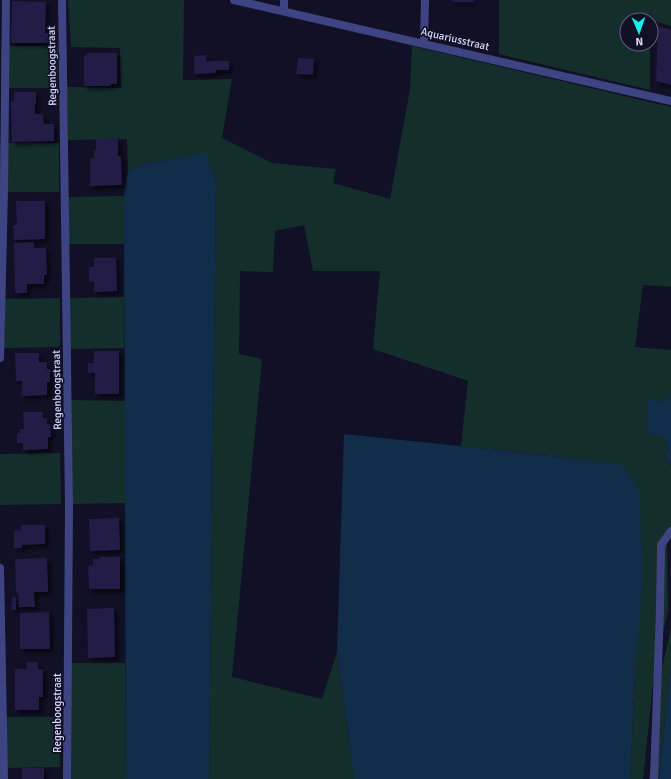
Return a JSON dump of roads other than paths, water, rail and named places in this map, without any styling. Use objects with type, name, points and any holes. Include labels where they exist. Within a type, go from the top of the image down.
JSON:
[{"type":"street","points":[[0,358],[6,0]]},
{"type":"street","name":"Regenboogstraat","points":[[62,0],[69,508],[67,779]]},
{"type":"street","name":"Aquariusstraat","points":[[234,0],[671,101]]},
{"type":"street","points":[[284,0],[284,11]]},
{"type":"street","points":[[424,44],[425,0]]},
{"type":"street","points":[[654,779],[661,545],[671,531]]},
{"type":"street","points":[[0,568],[4,779]]},
{"type":"water","points":[[206,153],[216,183],[209,779],[126,779],[124,196],[128,171],[143,164]]},
{"type":"water","points":[[671,395],[671,466],[666,459],[668,447],[663,436],[647,433],[648,400],[665,401]]},
{"type":"water","points":[[344,434],[620,464],[639,488],[643,574],[635,676],[630,779],[354,779],[337,652]]},
{"type":"water","points":[[671,671],[671,779],[659,779],[669,680]]}]
